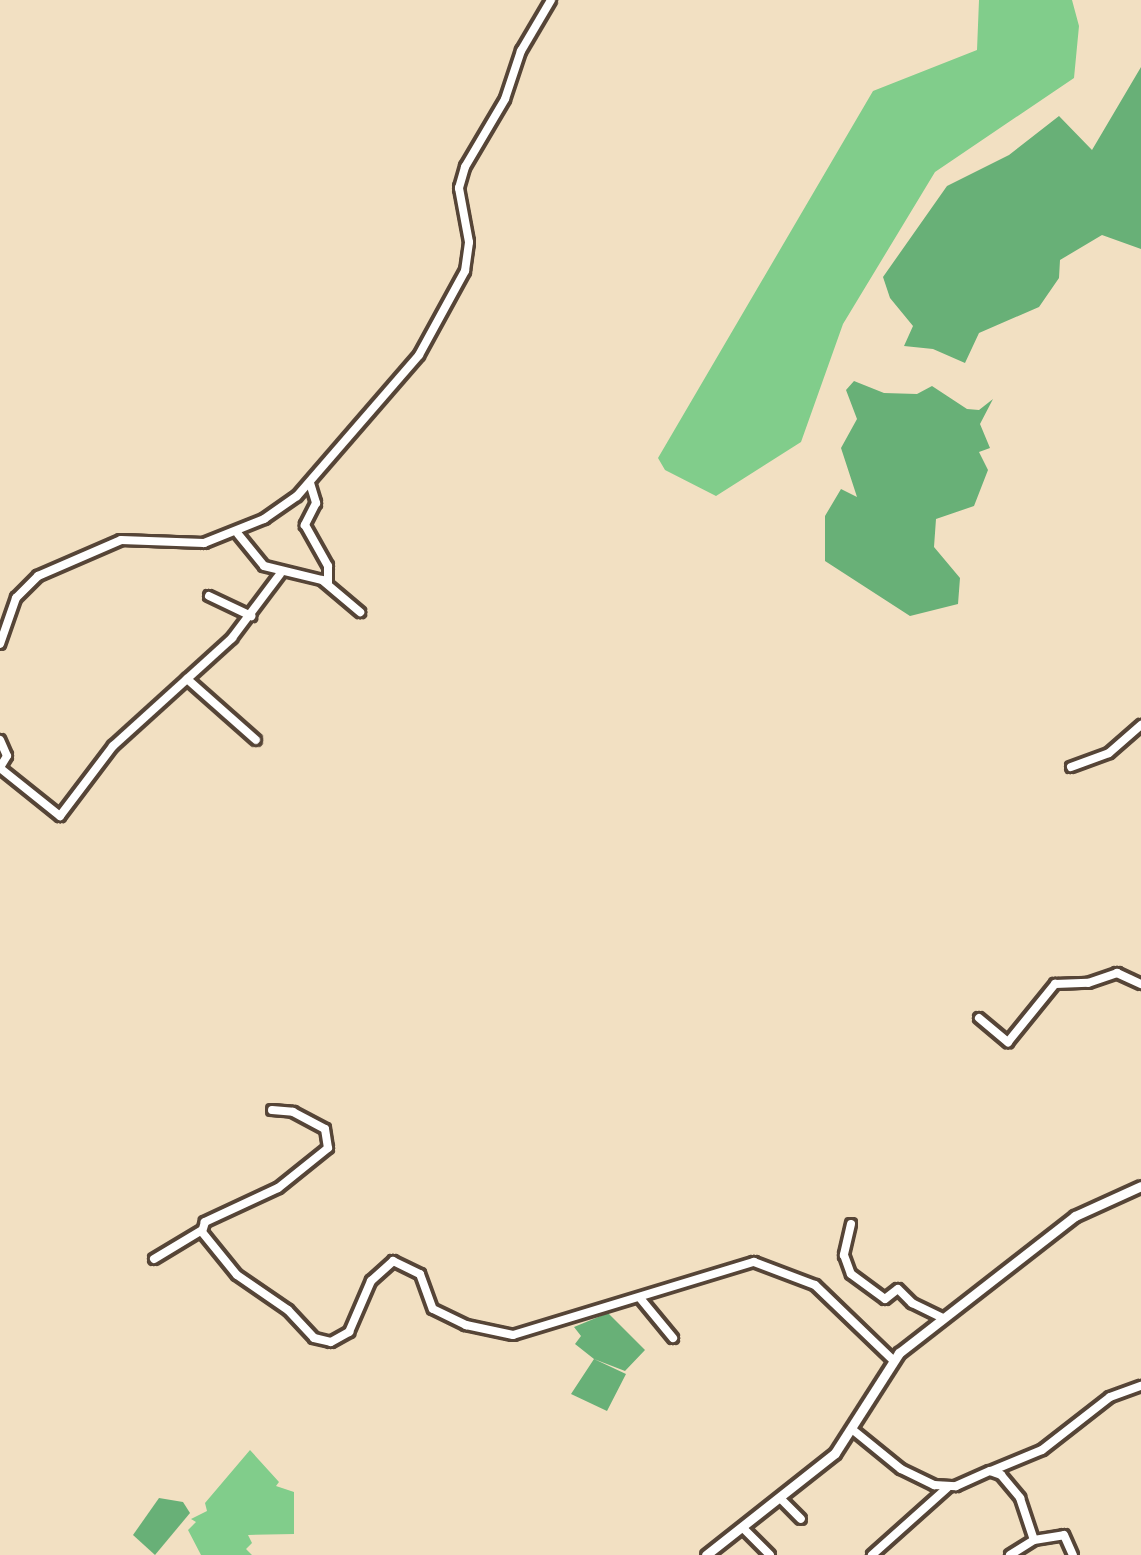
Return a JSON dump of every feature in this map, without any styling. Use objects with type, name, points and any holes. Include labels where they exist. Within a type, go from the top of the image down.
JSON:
[{"type":"street","points":[[0,644],[16,598],[38,576],[121,540],[204,544],[238,534],[310,483],[419,355],[442,320],[468,256],[460,179],[551,0]]},
{"type":"street","points":[[310,483],[316,503],[305,525],[328,566],[328,583]]},
{"type":"street","points":[[238,534],[264,566],[280,574],[328,583],[360,612]]},
{"type":"street","points":[[0,740],[7,756],[0,768],[60,816],[113,746],[251,616],[280,574]]},
{"type":"street","points":[[209,596],[251,616]]},
{"type":"street","points":[[187,679],[256,740]]},
{"type":"street","points":[[1071,767],[1109,753],[1141,725]]},
{"type":"street","points":[[979,1018],[1008,1042],[1054,984],[1088,983],[1117,973],[1141,984]]},
{"type":"street","points":[[154,1259],[202,1230],[208,1220],[278,1187],[328,1148],[325,1130],[292,1112],[272,1110]]},
{"type":"street","points":[[706,1555],[781,1499],[853,1430],[892,1360],[1075,1216],[1141,1186]]},
{"type":"street","points":[[851,1225],[844,1255],[851,1274],[885,1299],[898,1288],[912,1303],[945,1319]]},
{"type":"street","points":[[202,1230],[238,1275],[288,1310],[314,1338],[327,1342],[350,1332],[370,1281],[392,1261],[420,1274],[433,1309],[507,1335],[762,1264],[814,1286],[892,1360]]},
{"type":"street","points":[[640,1298],[673,1338]]},
{"type":"street","points":[[872,1555],[948,1487],[1042,1450],[1110,1397],[1141,1386]]},
{"type":"street","points":[[853,1430],[901,1469],[948,1487]]},
{"type":"street","points":[[990,1471],[1014,1488],[1034,1540]]},
{"type":"street","points":[[781,1499],[801,1519]]},
{"type":"street","points":[[743,1528],[770,1555]]},
{"type":"street","points":[[1010,1555],[1034,1540],[1064,1535],[1073,1555]]},
{"type":"green space","points":[[979,0],[1072,0],[1079,26],[1074,78],[935,172],[843,324],[801,442],[716,496],[665,470],[658,458],[873,91],[977,50]]},
{"type":"green space","points":[[1141,67],[1141,249],[1102,235],[1060,260],[1059,278],[1039,307],[979,333],[965,363],[933,349],[904,346],[913,326],[890,298],[883,277],[947,186],[1009,155],[1059,116],[1092,150]]},
{"type":"green space","points":[[854,381],[884,393],[917,394],[932,386],[967,409],[979,410],[993,399],[980,424],[990,448],[979,452],[988,470],[974,506],[936,519],[934,547],[960,578],[958,604],[910,616],[825,561],[825,516],[841,489],[857,497],[841,448],[857,419],[846,390]]},
{"type":"green space","points":[[608,1313],[645,1350],[625,1371],[594,1359],[575,1344],[581,1336],[574,1327]]},
{"type":"green space","points":[[594,1359],[626,1374],[607,1411],[571,1394]]},
{"type":"green space","points":[[250,1450],[279,1482],[276,1486],[294,1492],[294,1534],[248,1535],[252,1543],[246,1549],[252,1555],[201,1555],[188,1530],[196,1522],[191,1519],[207,1511],[205,1503]]},
{"type":"green space","points":[[159,1498],[183,1502],[190,1513],[155,1555],[133,1535]]}]
